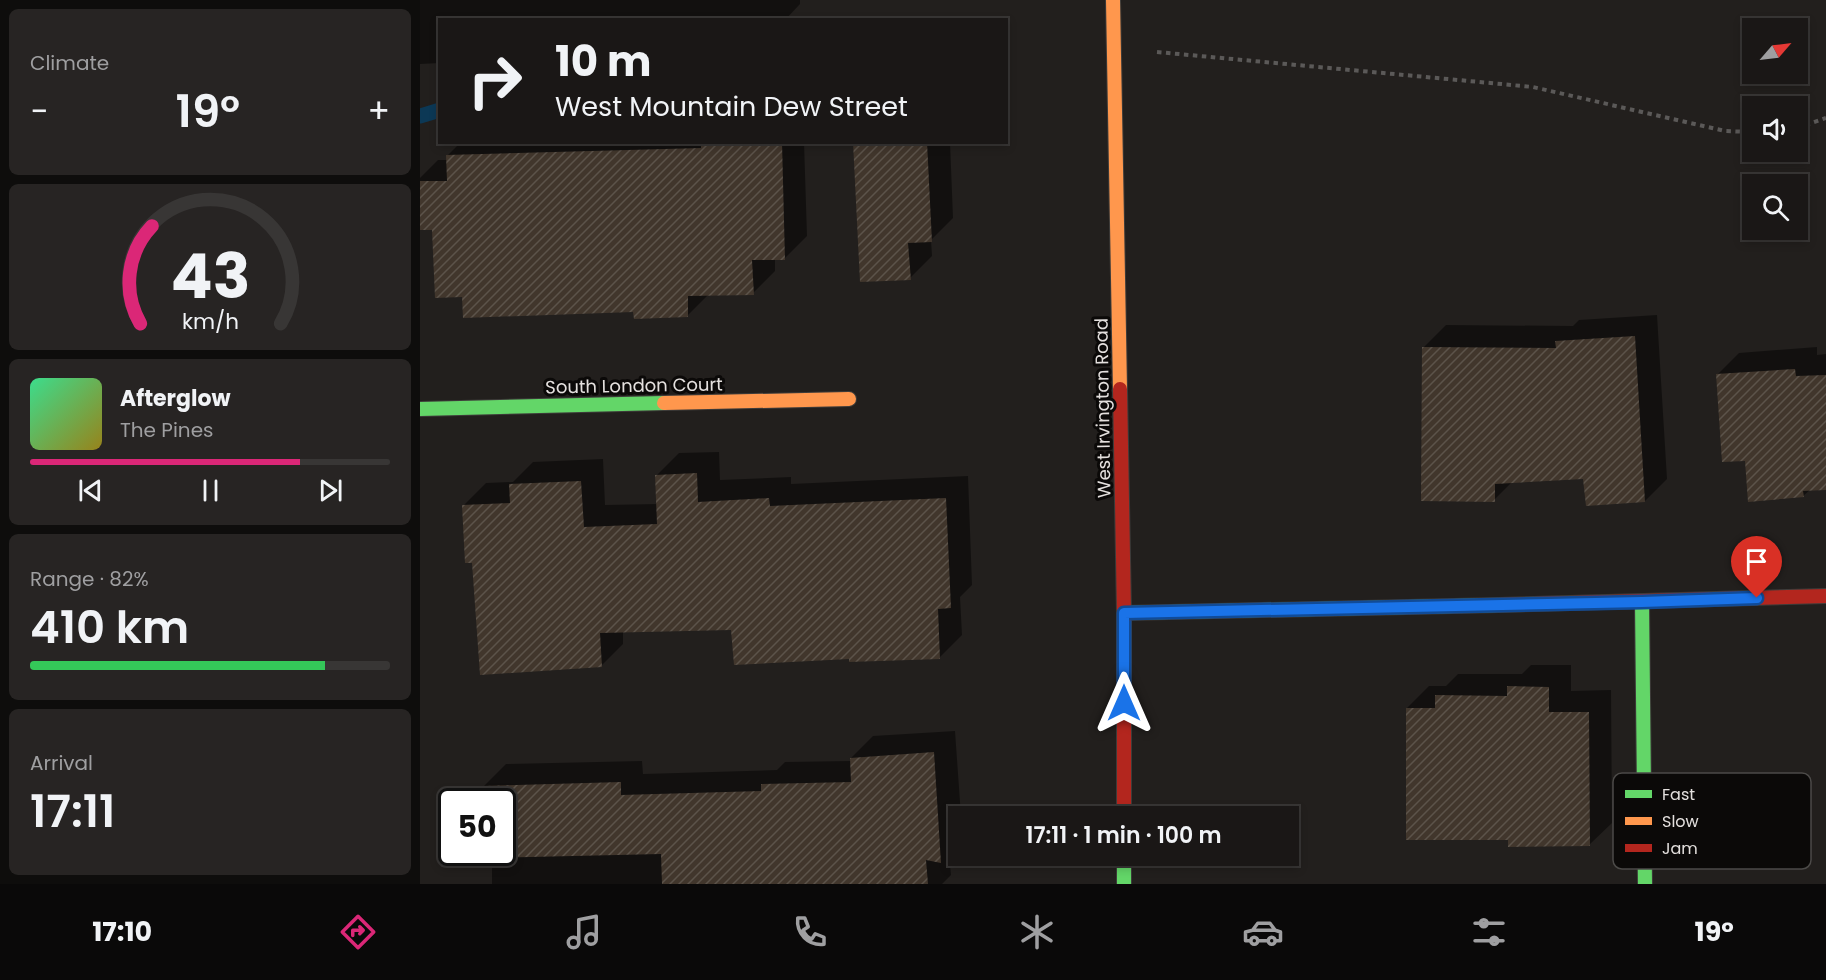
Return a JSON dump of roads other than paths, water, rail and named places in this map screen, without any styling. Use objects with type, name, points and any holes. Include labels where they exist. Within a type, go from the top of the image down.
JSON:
[{"type":"street","name":"West Irvington Road","points":[[1113,0],[1124,613],[1124,806]]},
{"type":"street","name":"South London Court","points":[[420,409],[849,399]]},
{"type":"street","points":[[1124,613],[1826,596]]},
{"type":"street","points":[[1642,602],[1644,773]]},
{"type":"street","points":[[1124,866],[1124,884]]},
{"type":"street","points":[[1645,869],[1645,884]]},
{"type":"waterway","points":[[420,116],[438,111]]}]
